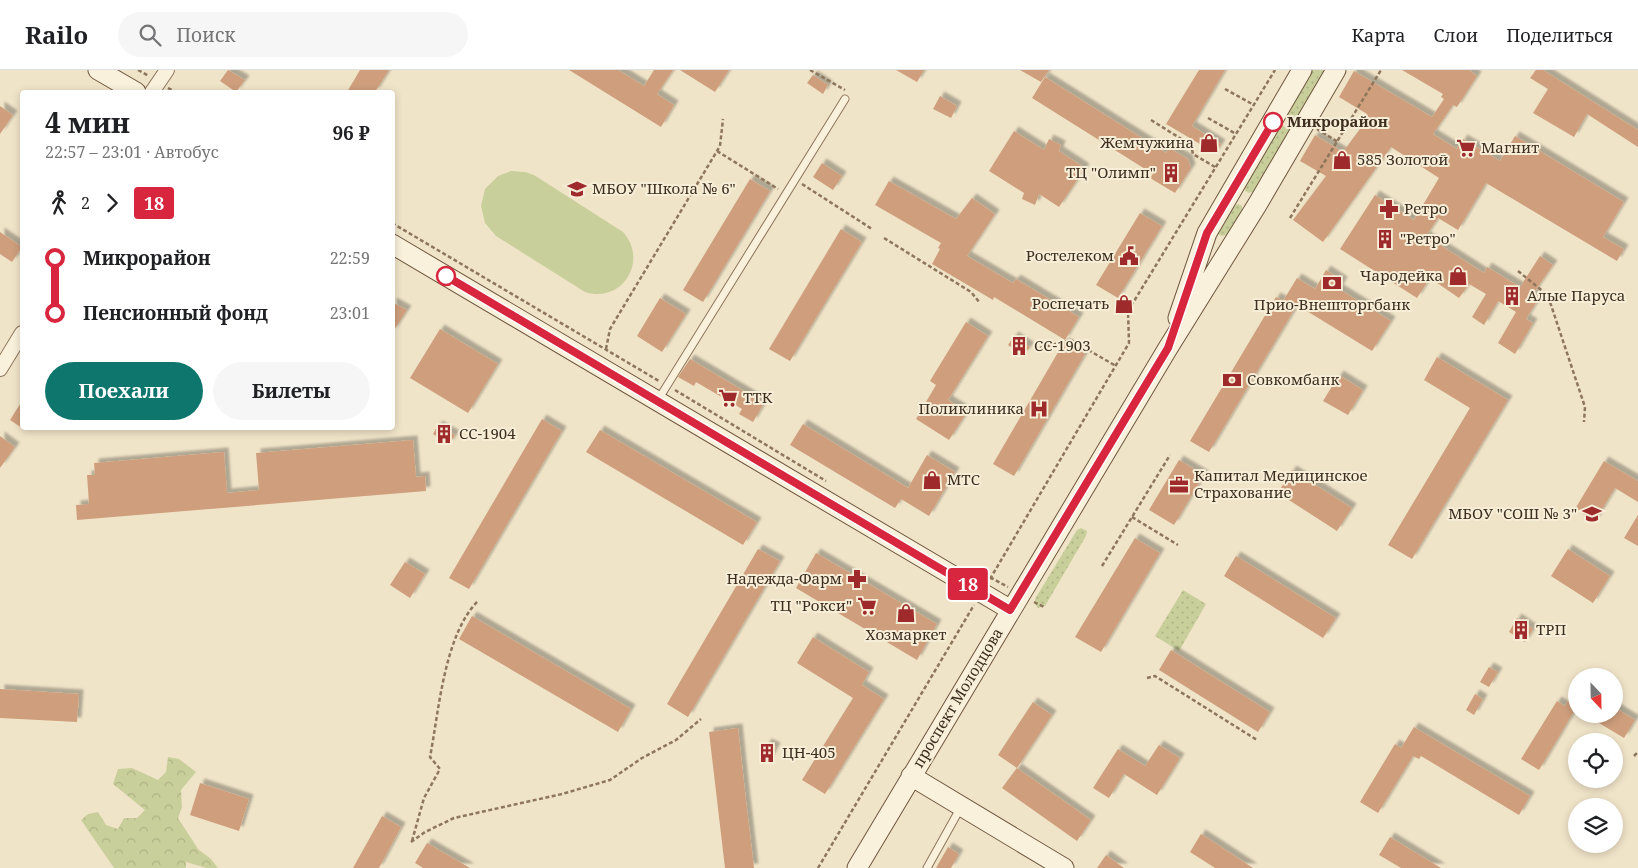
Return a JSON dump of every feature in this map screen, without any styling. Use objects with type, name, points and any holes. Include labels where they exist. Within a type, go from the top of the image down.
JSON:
[{"type":"main road","points":[[98,70],[133,90]]},
{"type":"main road","name":"проспект Молодцова","points":[[1168,348],[1207,233],[1302,70]]},
{"type":"main road","name":"проспект Молодцова","points":[[857,868],[1168,348],[1257,205],[1336,70]]},
{"type":"main road","points":[[395,246],[602,358],[1015,602]]},
{"type":"main road","points":[[911,776],[1064,868]]},
{"type":"street","points":[[153,90],[167,70]]},
{"type":"street","points":[[0,369],[20,336]]},
{"type":"lane","points":[[662,393],[847,96]]},
{"type":"lane","points":[[927,868],[962,806]]},
{"type":"path","points":[[810,70],[847,96]]},
{"type":"path","points":[[818,868],[1116,366],[1129,343],[1128,311],[1275,70]]},
{"type":"path","points":[[1290,218],[1338,142],[1380,70]]},
{"type":"path","points":[[1225,89],[1254,105]]},
{"type":"path","points":[[1208,118],[1236,134]]},
{"type":"path","points":[[602,358],[610,329],[720,146],[724,119]]},
{"type":"path","points":[[1151,120],[1191,145],[1193,154],[1215,167]]},
{"type":"path","points":[[1314,133],[1316,128],[1338,142]]},
{"type":"path","points":[[717,151],[786,194]]},
{"type":"path","points":[[795,179],[872,229]]},
{"type":"path","points":[[395,225],[602,358],[662,393],[834,486]]},
{"type":"path","points":[[884,238],[971,292],[980,303]]},
{"type":"path","points":[[1518,271],[1550,299],[1585,407],[1584,422]]},
{"type":"path","points":[[1040,348],[1071,340],[1116,366]]},
{"type":"path","points":[[1102,566],[1170,455]]},
{"type":"path","points":[[1132,517],[1178,545]]},
{"type":"path","points":[[967,564],[986,585],[1015,602],[1044,607]]},
{"type":"path","points":[[478,601],[452,644],[430,757],[440,769],[424,798],[411,842],[425,832],[454,818],[562,794],[610,780],[642,758],[682,736],[701,720]]},
{"type":"path","points":[[1147,678],[1155,676],[1257,740]]},
{"type":"path","points":[[1634,756],[1638,752]]},
{"type":"green space","points":[[1311,70],[1326,70],[1296,121],[1285,114]]},
{"type":"green space","points":[[1281,125],[1291,130],[1255,191],[1249,193],[1245,191],[1245,187]]},
{"type":"green space","points":[[511,171],[534,175],[623,232],[630,243],[633,255],[632,267],[628,277],[620,286],[610,292],[598,294],[585,292],[496,236],[485,223],[481,206],[485,189],[498,176]]},
{"type":"green space","points":[[1238,204],[1242,206],[1242,212],[1227,235],[1222,236],[1218,234],[1218,230],[1233,206]]},
{"type":"green space","points":[[1081,528],[1087,531],[1086,536],[1045,606],[1038,608],[1035,604],[1035,599],[1077,530]]},
{"type":"green space","points":[[1183,590],[1206,604],[1179,651],[1155,636]]},
{"type":"green space","points":[[168,757],[179,759],[196,772],[181,790],[182,807],[178,818],[198,849],[211,859],[218,868],[206,868],[186,862],[186,868],[114,868],[81,820],[88,814],[98,812],[106,825],[118,829],[124,818],[137,818],[145,810],[113,784],[118,769],[132,768],[158,780],[166,772]]},
{"type":"building","points":[[228,70],[245,80],[238,90],[233,90],[220,81]]},
{"type":"building","points":[[360,70],[389,70],[376,90],[348,90]]},
{"type":"building","points":[[569,70],[618,70],[644,86],[654,70],[673,70],[657,94],[674,105],[661,127]]},
{"type":"building","points":[[680,70],[729,70],[715,92]]},
{"type":"building","points":[[896,70],[924,70],[917,82]]},
{"type":"building","points":[[1020,70],[1049,70],[1041,82]]},
{"type":"building","points":[[1199,70],[1225,70],[1192,126],[1221,144],[1215,153],[1166,124]]},
{"type":"building","points":[[1402,70],[1469,70],[1477,76],[1457,107],[1453,105],[1433,134],[1457,149],[1463,139],[1500,161],[1515,136],[1624,202],[1603,237],[1624,249],[1617,261],[1486,183],[1458,230],[1438,218],[1426,236],[1484,273],[1487,267],[1520,287],[1540,256],[1553,265],[1533,294],[1539,298],[1526,319],[1533,323],[1515,354],[1498,343],[1516,312],[1498,301],[1484,325],[1472,317],[1486,294],[1469,284],[1459,298],[1430,278],[1417,298],[1340,249],[1375,195],[1414,220],[1439,178],[1391,147],[1323,242],[1293,220],[1326,176],[1300,161],[1315,135],[1343,152],[1368,118],[1367,114],[1339,97],[1354,71],[1432,117],[1444,99],[1441,97],[1443,94]]},
{"type":"building","points":[[1536,70],[1543,70],[1638,130],[1638,147],[1587,114],[1574,137],[1533,113],[1548,89],[1530,78]]},
{"type":"building","points":[[813,75],[828,85],[823,94],[807,83]]},
{"type":"building","points":[[1045,77],[1166,153],[1169,148],[1188,159],[1191,168],[1175,193],[1150,178],[1153,174],[1032,98]]},
{"type":"building","points":[[940,96],[957,106],[951,118],[933,109]]},
{"type":"building","points":[[0,106],[13,115],[0,134]]},
{"type":"building","points":[[1014,131],[1044,150],[1049,139],[1061,145],[1059,151],[1085,168],[1059,207],[1039,194],[1035,205],[1022,199],[1024,193],[989,171]]},
{"type":"building","points":[[822,163],[842,176],[833,190],[813,177]]},
{"type":"building","points":[[750,179],[770,191],[703,302],[683,290]]},
{"type":"building","points":[[889,181],[956,219],[972,198],[995,214],[967,256],[1013,283],[1016,279],[1079,317],[1065,340],[994,297],[993,300],[932,264],[941,243],[875,205]]},
{"type":"building","name":"Ростелеком","points":[[1140,213],[1162,226],[1118,298],[1096,285]]},
{"type":"building","points":[[841,229],[862,242],[790,361],[769,349]]},
{"type":"building","points":[[0,232],[20,246],[20,250],[12,262],[0,254]]},
{"type":"building","points":[[1326,270],[1343,281],[1339,289],[1391,321],[1372,351],[1297,305],[1209,452],[1190,441],[1276,297],[1283,301],[1297,278],[1315,289]]},
{"type":"building","points":[[660,298],[686,314],[662,352],[637,336]]},
{"type":"building","points":[[395,304],[407,310],[395,328]]},
{"type":"building","points":[[966,322],[988,336],[948,400],[967,412],[949,440],[916,419],[936,385],[930,381]]},
{"type":"building","points":[[440,329],[498,364],[468,413],[410,378]]},
{"type":"building","name":"СС-1903","points":[[1014,336],[1030,347],[1023,355],[1008,345]]},
{"type":"building","name":"Поликлиника","points":[[1064,342],[1085,354],[1014,476],[993,464]]},
{"type":"building","points":[[1437,357],[1508,400],[1412,559],[1388,545],[1470,408],[1424,380]]},
{"type":"building","points":[[690,359],[764,403],[753,422],[739,414],[742,409],[696,382],[694,386],[678,377]]},
{"type":"building","points":[[1339,375],[1363,390],[1348,415],[1323,401]]},
{"type":"building","points":[[20,404],[20,427],[10,420]]},
{"type":"building","points":[[542,419],[562,431],[469,589],[449,578]]},
{"type":"building","points":[[803,424],[908,488],[927,455],[955,472],[929,516],[901,499],[895,508],[790,445]]},
{"type":"building","name":"СС-1904","points":[[438,425],[455,435],[449,444],[433,434]]},
{"type":"building","points":[[600,430],[757,522],[743,545],[586,452]]},
{"type":"building","points":[[0,436],[15,447],[0,468]]},
{"type":"building","points":[[413,440],[416,477],[425,476],[426,491],[77,520],[76,505],[89,504],[87,475],[95,475],[94,463],[224,452],[227,493],[259,490],[256,453]]},
{"type":"building","points":[[1179,460],[1204,475],[1174,525],[1149,510]]},
{"type":"building","points":[[1604,461],[1638,481],[1638,502],[1615,488],[1595,521],[1575,509]]},
{"type":"building","points":[[1292,470],[1352,508],[1337,531],[1278,493]]},
{"type":"building","points":[[1638,515],[1638,546],[1624,538]]},
{"type":"building","points":[[1135,538],[1160,553],[1101,652],[1075,637]]},
{"type":"building","points":[[758,549],[780,561],[688,717],[667,704]]},
{"type":"building","points":[[1568,549],[1610,576],[1593,603],[1551,576]]},
{"type":"building","name":"ТЦ \"Рокси\"","points":[[816,553],[937,624],[917,660],[796,588]]},
{"type":"building","points":[[1236,556],[1336,618],[1323,638],[1224,576]]},
{"type":"building","points":[[405,562],[425,574],[410,598],[390,585]]},
{"type":"building","points":[[472,616],[631,709],[618,732],[459,639]]},
{"type":"building","name":"ТРП","points":[[1517,618],[1533,629],[1525,642],[1509,632]]},
{"type":"building","points":[[813,637],[869,672],[862,685],[884,699],[825,794],[802,780],[853,698],[797,663]]},
{"type":"building","points":[[1171,650],[1270,712],[1258,732],[1159,670]]},
{"type":"building","points":[[1489,667],[1498,672],[1489,687],[1480,682]]},
{"type":"building","points":[[0,689],[79,694],[77,722],[0,718]]},
{"type":"building","points":[[1475,694],[1483,699],[1474,715],[1466,710]]},
{"type":"building","points":[[1557,701],[1565,706],[1568,701],[1568,721],[1539,770],[1521,759]]},
{"type":"building","points":[[1033,702],[1052,715],[1017,768],[998,755]]},
{"type":"building","points":[[1623,713],[1635,720],[1624,738],[1623,733],[1616,733],[1599,723],[1623,723]]},
{"type":"building","points":[[1414,727],[1530,796],[1519,815],[1421,756],[1419,759],[1413,756],[1378,813],[1360,802],[1395,744],[1401,748]]},
{"type":"building","points":[[738,728],[754,868],[725,868],[709,732]]},
{"type":"building","name":"ЦН-405","points":[[767,743],[776,747],[768,763],[759,759]]},
{"type":"building","points":[[1159,745],[1180,758],[1157,795],[1124,774],[1109,798],[1093,788],[1118,749],[1145,766]]},
{"type":"building","points":[[1017,768],[1091,820],[1077,841],[1002,788]]},
{"type":"building","points":[[200,783],[249,799],[239,831],[190,815]]},
{"type":"building","points":[[382,816],[401,827],[379,868],[353,868]]},
{"type":"building","points":[[1201,834],[1253,868],[1215,868],[1190,852]]},
{"type":"building","points":[[1390,837],[1441,868],[1401,868],[1379,855]]},
{"type":"building","points":[[427,843],[470,868],[423,868],[415,863]]},
{"type":"building","points":[[948,847],[959,854],[951,868],[936,868]]},
{"type":"building","points":[[1106,855],[1124,868],[1097,868]]},
{"type":"bus line","name":"18","points":[[446,276],[1010,610],[1168,348],[1207,233],[1273,122]]},
{"type":"place","name":"Микрорайон","points":[[1273,122]]},
{"type":"place","name":"Жемчужина","points":[[1209,143]]},
{"type":"place","name":"Магнит","points":[[1466,148]]},
{"type":"place","name":"585 Золотой","points":[[1342,160]]},
{"type":"place","name":"ТЦ \"Олимп\"","points":[[1171,173]]},
{"type":"place","name":"МБОУ \"Школа № 6\"","points":[[577,189]]},
{"type":"place","name":"Ретро","points":[[1389,209]]},
{"type":"place","name":"\"Ретро\"","points":[[1385,239]]},
{"type":"place","name":"Ростелеком","points":[[1129,256]]},
{"type":"place","name":"Чародейка","points":[[1458,276]]},
{"type":"place","name":"Прио-Внешторгбанк","points":[[1332,283]]},
{"type":"place","name":"Алые Паруса","points":[[1512,296]]},
{"type":"place","name":"Роспечать","points":[[1124,304]]},
{"type":"place","name":"СС-1903","points":[[1019,346]]},
{"type":"place","name":"Совкомбанк","points":[[1232,380]]},
{"type":"place","name":"ТТК","points":[[728,398]]},
{"type":"place","name":"Поликлиника","points":[[1039,409]]},
{"type":"place","name":"СС-1904","points":[[444,434]]},
{"type":"place","name":"МТС","points":[[932,480]]},
{"type":"place","name":"Капитал Медицинское Страхование","points":[[1179,485]]},
{"type":"place","name":"МБОУ \"СОШ № 3\"","points":[[1592,514]]},
{"type":"place","name":"Надежда-Фарм","points":[[857,579]]},
{"type":"place","name":"ТЦ \"Рокси\"","points":[[867,606]]},
{"type":"place","name":"Хозмаркет","points":[[906,613]]},
{"type":"place","name":"ТРП","points":[[1521,630]]},
{"type":"place","name":"ЦН-405","points":[[767,753]]}]
